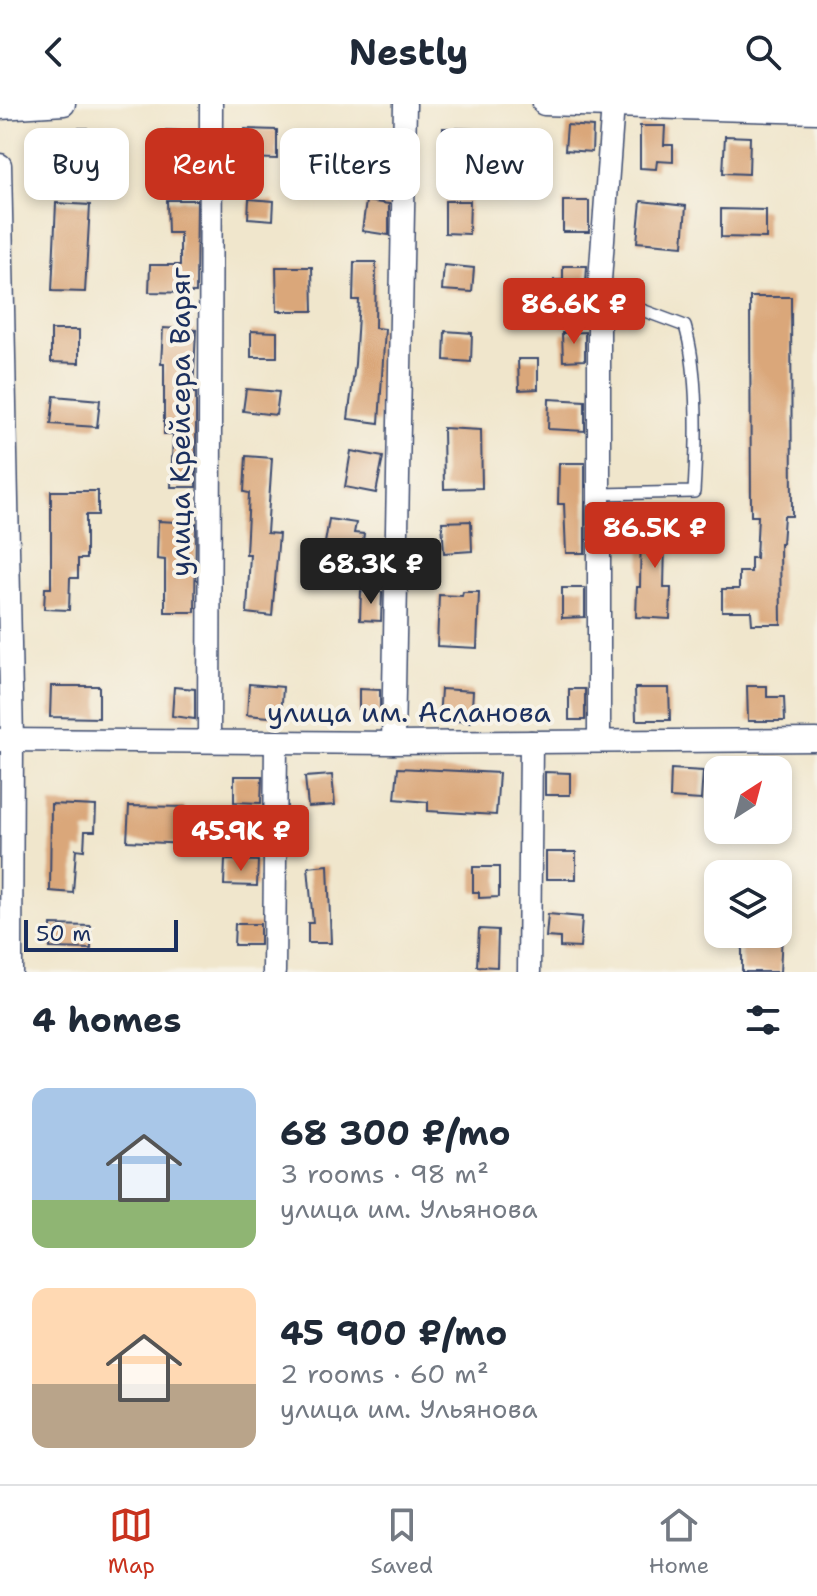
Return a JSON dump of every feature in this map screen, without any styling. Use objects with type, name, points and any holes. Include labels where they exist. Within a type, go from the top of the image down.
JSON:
[{"type":"street","points":[[0,108],[64,104]]},
{"type":"street","name":"улица Крейсера Варяг","points":[[209,741],[211,104]]},
{"type":"street","points":[[393,743],[405,104]]},
{"type":"street","points":[[544,104],[817,112]]},
{"type":"street","points":[[599,741],[599,294],[613,105]]},
{"type":"street","points":[[0,165],[11,972]]},
{"type":"street","name":"улица им. Асланова","points":[[6,740],[393,743],[817,740]]},
{"type":"street","points":[[274,972],[276,742]]},
{"type":"street","points":[[529,972],[531,742]]},
{"type":"lane","points":[[599,294],[685,326],[693,352],[695,470],[694,492],[600,494]]},
{"type":"building","points":[[567,125],[593,127],[592,152],[565,150]]},
{"type":"building","points":[[640,126],[665,126],[664,145],[673,145],[673,162],[657,161],[656,169],[640,168]]},
{"type":"building","points":[[264,130],[277,130],[277,159],[264,159]]},
{"type":"building","points":[[725,136],[750,137],[749,174],[723,173]]},
{"type":"building","points":[[167,200],[197,200],[196,293],[149,292],[150,265],[180,265],[180,233],[168,233]]},
{"type":"building","points":[[249,200],[274,201],[273,220],[248,218]]},
{"type":"building","points":[[366,201],[389,204],[389,235],[362,231]]},
{"type":"building","points":[[445,201],[470,201],[469,234],[445,233]]},
{"type":"building","points":[[563,201],[589,201],[589,232],[563,232]]},
{"type":"building","points":[[641,201],[686,206],[683,246],[637,242]]},
{"type":"building","points":[[56,203],[90,205],[85,292],[52,291]]},
{"type":"building","points":[[721,209],[766,210],[766,238],[721,237]]},
{"type":"building","points":[[354,262],[376,262],[375,328],[385,329],[379,423],[348,419],[359,300],[353,300]]},
{"type":"building","points":[[444,265],[474,268],[472,292],[442,290]]},
{"type":"building","points":[[563,266],[587,266],[585,299],[554,298],[554,280],[563,280]]},
{"type":"building","points":[[276,267],[312,267],[313,311],[277,311]]},
{"type":"building","points":[[750,297],[791,297],[792,516],[784,516],[780,544],[781,624],[752,624],[751,611],[722,611],[722,589],[739,589],[739,572],[751,572],[751,558],[756,558],[758,516],[751,516]]},
{"type":"building","points":[[163,328],[196,330],[193,393],[196,393],[196,487],[171,487],[173,434],[164,434]]},
{"type":"building","points":[[51,330],[79,330],[79,363],[51,362]]},
{"type":"building","points":[[251,331],[277,332],[277,357],[251,357]]},
{"type":"building","points":[[445,331],[472,333],[471,362],[444,360]]},
{"type":"building","points":[[585,332],[585,360],[563,361],[562,333]]},
{"type":"building","points":[[518,359],[538,359],[538,389],[519,390]]},
{"type":"building","points":[[246,389],[279,392],[276,415],[243,411]]},
{"type":"building","points":[[54,396],[100,400],[97,427],[51,424]]},
{"type":"building","points":[[549,399],[585,401],[585,431],[548,429]]},
{"type":"building","points":[[443,428],[481,430],[482,488],[444,489]]},
{"type":"building","points":[[351,451],[383,457],[376,493],[345,487]]},
{"type":"building","points":[[246,456],[272,458],[267,533],[279,534],[272,616],[247,613],[250,554],[246,554],[249,493],[244,492]]},
{"type":"building","points":[[559,463],[585,463],[585,553],[566,553],[564,504],[558,504]]},
{"type":"building","points":[[51,491],[98,491],[98,515],[86,515],[86,559],[78,559],[78,578],[70,578],[69,610],[44,609],[45,588],[51,588]]},
{"type":"building","points":[[329,519],[356,523],[354,533],[364,534],[360,561],[323,555]]},
{"type":"building","points":[[158,521],[196,523],[195,612],[165,612],[165,560],[157,559]]},
{"type":"building","points":[[471,521],[472,551],[444,553],[442,522]]},
{"type":"building","points":[[641,523],[684,524],[683,542],[665,542],[664,588],[671,588],[670,619],[636,617],[637,587],[640,587]]},
{"type":"building","points":[[562,588],[585,588],[585,617],[562,618]]},
{"type":"building","points":[[361,591],[382,592],[381,621],[360,620]]},
{"type":"building","points":[[463,592],[479,592],[477,648],[437,646],[439,595],[462,596]]},
{"type":"building","points":[[249,684],[283,687],[281,718],[247,715]]},
{"type":"building","points":[[51,686],[99,686],[99,718],[50,717]]},
{"type":"building","points":[[747,686],[767,686],[767,697],[784,697],[785,721],[748,721]]},
{"type":"building","points":[[174,687],[195,689],[195,719],[172,716]]},
{"type":"building","points":[[635,688],[669,688],[670,720],[636,720]]},
{"type":"building","points":[[359,689],[380,690],[380,715],[359,715]]},
{"type":"building","points":[[441,689],[473,691],[471,722],[439,720]]},
{"type":"building","points":[[569,689],[585,689],[585,720],[569,720]]},
{"type":"building","points":[[398,768],[499,773],[496,815],[428,811],[428,802],[395,799]]},
{"type":"building","points":[[671,769],[703,771],[701,800],[670,798]]},
{"type":"building","points":[[545,772],[570,773],[570,795],[545,795]]},
{"type":"building","points":[[332,775],[335,805],[308,807],[305,777]]},
{"type":"building","points":[[234,776],[262,776],[261,803],[234,802]]},
{"type":"building","points":[[51,804],[96,806],[95,831],[85,831],[84,850],[76,849],[73,893],[50,891]]},
{"type":"building","points":[[129,806],[185,807],[185,844],[127,841]]},
{"type":"building","points":[[546,852],[576,852],[576,879],[546,879]]},
{"type":"building","points":[[225,860],[258,861],[257,886],[224,885]]},
{"type":"building","points":[[328,865],[331,943],[308,943],[308,923],[313,923],[308,867]]},
{"type":"building","points":[[473,867],[499,867],[499,897],[479,898],[479,892],[473,892]]},
{"type":"building","points":[[548,914],[582,917],[580,948],[560,947],[560,938],[546,937]]},
{"type":"building","points":[[235,924],[260,924],[260,945],[234,945]]},
{"type":"building","points":[[51,925],[91,926],[91,949],[50,948]]},
{"type":"building","points":[[479,929],[498,930],[497,967],[477,966]]},
{"type":"building","points":[[742,948],[781,948],[780,972],[742,972]]}]
